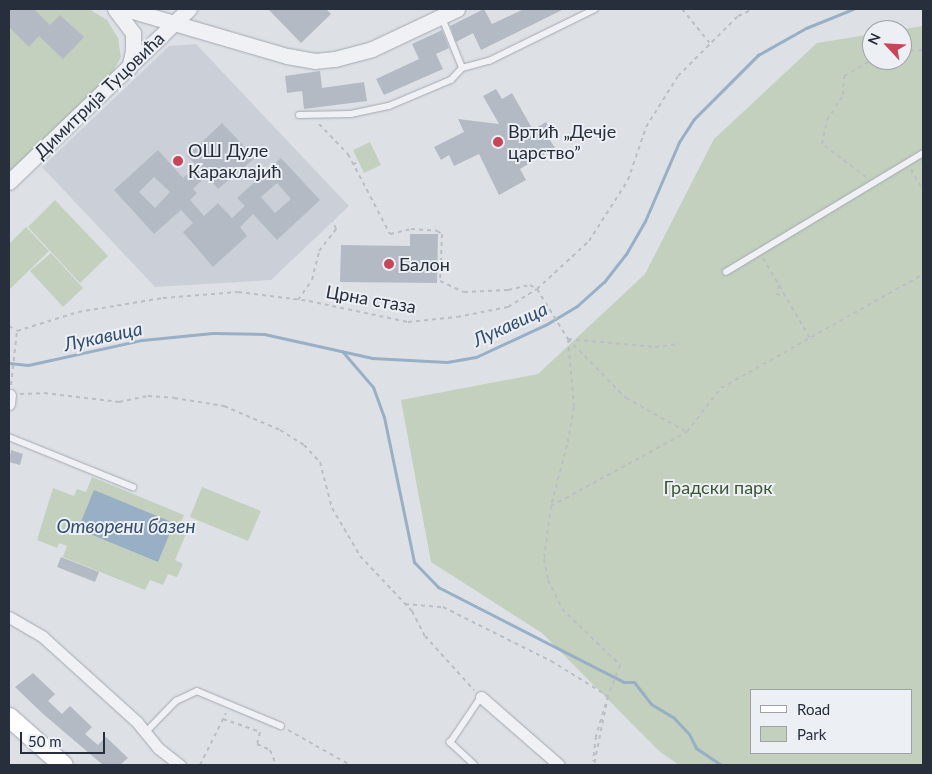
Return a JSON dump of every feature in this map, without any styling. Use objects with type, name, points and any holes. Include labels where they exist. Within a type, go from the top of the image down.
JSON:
[{"type":"main road","points":[[9,717],[62,765]]},
{"type":"street","points":[[115,9],[133,33],[133,51],[128,69]]},
{"type":"street","points":[[126,9],[287,56],[324,60],[372,49],[457,9]]},
{"type":"street","name":"Димитрија Туцовића","points":[[9,182],[189,9]]},
{"type":"street","points":[[9,617],[43,637],[146,732],[158,748],[180,765]]},
{"type":"street","points":[[481,697],[559,765]]},
{"type":"lane","points":[[299,115],[352,114],[389,106],[451,80],[462,68],[489,61],[595,9]]},
{"type":"lane","points":[[441,16],[462,68]]},
{"type":"lane","points":[[726,272],[923,153]]},
{"type":"lane","points":[[9,437],[133,487]]},
{"type":"lane","points":[[146,732],[176,700],[187,694],[205,692],[281,726]]},
{"type":"lane","points":[[474,765],[450,744],[481,697]]},
{"type":"path","points":[[682,9],[709,43]]},
{"type":"path","name":"Црна стаза","points":[[17,330],[78,312],[163,298],[238,292],[298,300],[408,322],[458,317],[508,307],[536,289],[589,241],[628,180],[646,127],[678,76],[738,16],[751,9]]},
{"type":"path","points":[[862,66],[844,76],[843,95],[828,120],[822,144],[874,183]]},
{"type":"path","points":[[310,115],[348,154],[390,234],[411,229],[437,231],[442,234],[440,280],[464,292],[508,290],[530,285],[536,289],[568,339],[626,398],[687,432]]},
{"type":"path","points":[[353,165],[358,161]]},
{"type":"path","points":[[907,162],[923,191]]},
{"type":"path","points":[[298,300],[312,280],[319,251],[336,229],[333,221]]},
{"type":"path","points":[[760,252],[810,338]]},
{"type":"path","points":[[551,506],[687,432],[718,390],[923,274]]},
{"type":"path","points":[[779,285],[776,294],[786,296]]},
{"type":"path","points":[[9,326],[17,330],[11,380]]},
{"type":"path","points":[[568,339],[655,347],[680,344]]},
{"type":"path","points":[[568,339],[574,407],[567,445],[551,506],[544,559],[555,597],[562,610],[620,665],[608,695],[594,765]]},
{"type":"path","points":[[9,399],[44,393],[119,402],[148,396],[174,398],[224,406],[280,430],[304,445],[320,462],[328,486],[332,508],[360,556],[405,604],[425,636],[481,697]]},
{"type":"path","points":[[405,604],[443,607],[551,662],[608,695]]},
{"type":"path","points":[[200,765],[230,704]]},
{"type":"path","points":[[223,719],[260,732],[257,744],[270,750],[276,765]]},
{"type":"path","points":[[281,726],[350,765]]},
{"type":"shaded area","name":"ОШ Дуле Караклајић","points":[[196,44],[349,206],[271,280],[155,287],[42,167],[169,46]]},
{"type":"green space","points":[[9,9],[89,9],[107,20],[118,38],[121,57],[110,77],[9,173]]},
{"type":"green space","name":"Градски парк","points":[[923,26],[923,765],[679,765],[659,751],[542,633],[431,562],[401,400],[538,374],[645,274],[714,139],[817,43],[862,36],[862,70],[912,70],[912,28]]},
{"type":"green space","points":[[370,142],[381,165],[364,173],[353,150]]},
{"type":"green space","points":[[55,200],[108,256],[80,283],[28,227]]},
{"type":"green space","points":[[26,227],[49,251],[9,290],[9,244]]},
{"type":"green space","points":[[51,253],[83,288],[63,307],[30,271]]},
{"type":"green space","points":[[92,477],[184,515],[178,530],[186,534],[175,560],[183,564],[177,577],[168,574],[163,585],[150,580],[145,590],[63,557],[67,546],[59,543],[57,548],[37,540],[53,488],[74,496],[77,489],[86,492]]},
{"type":"green space","points":[[202,487],[261,511],[248,541],[190,517]]},
{"type":"water","name":"Отворени базен","points":[[94,490],[174,523],[158,562],[78,529]]},
{"type":"building","points":[[9,9],[34,9],[50,25],[60,15],[84,37],[63,59],[39,36],[29,47],[9,27]]},
{"type":"building","points":[[268,9],[326,9],[331,14],[301,43]]},
{"type":"building","points":[[484,9],[492,24],[524,9],[564,9],[481,50],[473,33],[456,42],[450,26]]},
{"type":"building","points":[[442,30],[449,48],[436,54],[443,69],[384,95],[376,79],[419,59],[412,44]]},
{"type":"building","points":[[320,71],[322,88],[364,82],[367,101],[304,109],[302,91],[287,93],[285,76]]},
{"type":"building","name":"Вртић „Дечје царство”","points":[[496,89],[502,99],[512,93],[533,130],[546,122],[552,133],[548,137],[555,148],[520,169],[526,180],[499,195],[479,154],[454,166],[449,155],[441,160],[434,147],[464,132],[458,119],[499,124],[483,96]]},
{"type":"building","points":[[222,123],[255,158],[218,189],[206,176],[193,189],[197,193],[190,200],[204,216],[218,203],[232,218],[245,206],[237,198],[281,158],[320,200],[277,240],[253,214],[240,227],[247,236],[213,267],[183,232],[193,223],[181,210],[154,234],[114,190],[158,150],[183,178],[197,166],[187,156]],"holes":[[[154,177],[170,192],[155,208],[139,192]],[[277,183],[291,199],[275,213],[261,197]]]},
{"type":"building","name":"Балон","points":[[410,234],[438,234],[437,283],[340,282],[341,245],[410,246]]},
{"type":"building","points":[[11,450],[23,454],[20,465],[9,462]]},
{"type":"building","points":[[61,557],[99,572],[95,582],[57,567]]},
{"type":"building","points":[[33,673],[55,694],[48,701],[62,714],[70,706],[92,727],[85,734],[98,745],[106,737],[128,758],[120,765],[103,765],[42,713],[15,687]]},
{"type":"waterway","name":"Лукавица","points":[[9,363],[28,365],[142,340],[213,333],[264,334],[372,358],[447,362],[476,357],[547,324],[577,306],[604,282],[626,254],[645,221],[679,142],[694,119],[758,55],[806,28],[853,9]]},
{"type":"waterway","points":[[342,351],[373,387],[384,417],[414,562],[438,587],[624,682],[634,682],[651,704],[674,718],[689,734],[696,748],[721,765]]},
{"type":"place","name":"Вртић „Дечје царство”","points":[[498,142]]},
{"type":"place","name":"ОШ Дуле Караклајић","points":[[178,161]]},
{"type":"place","name":"Балон","points":[[389,264]]}]
